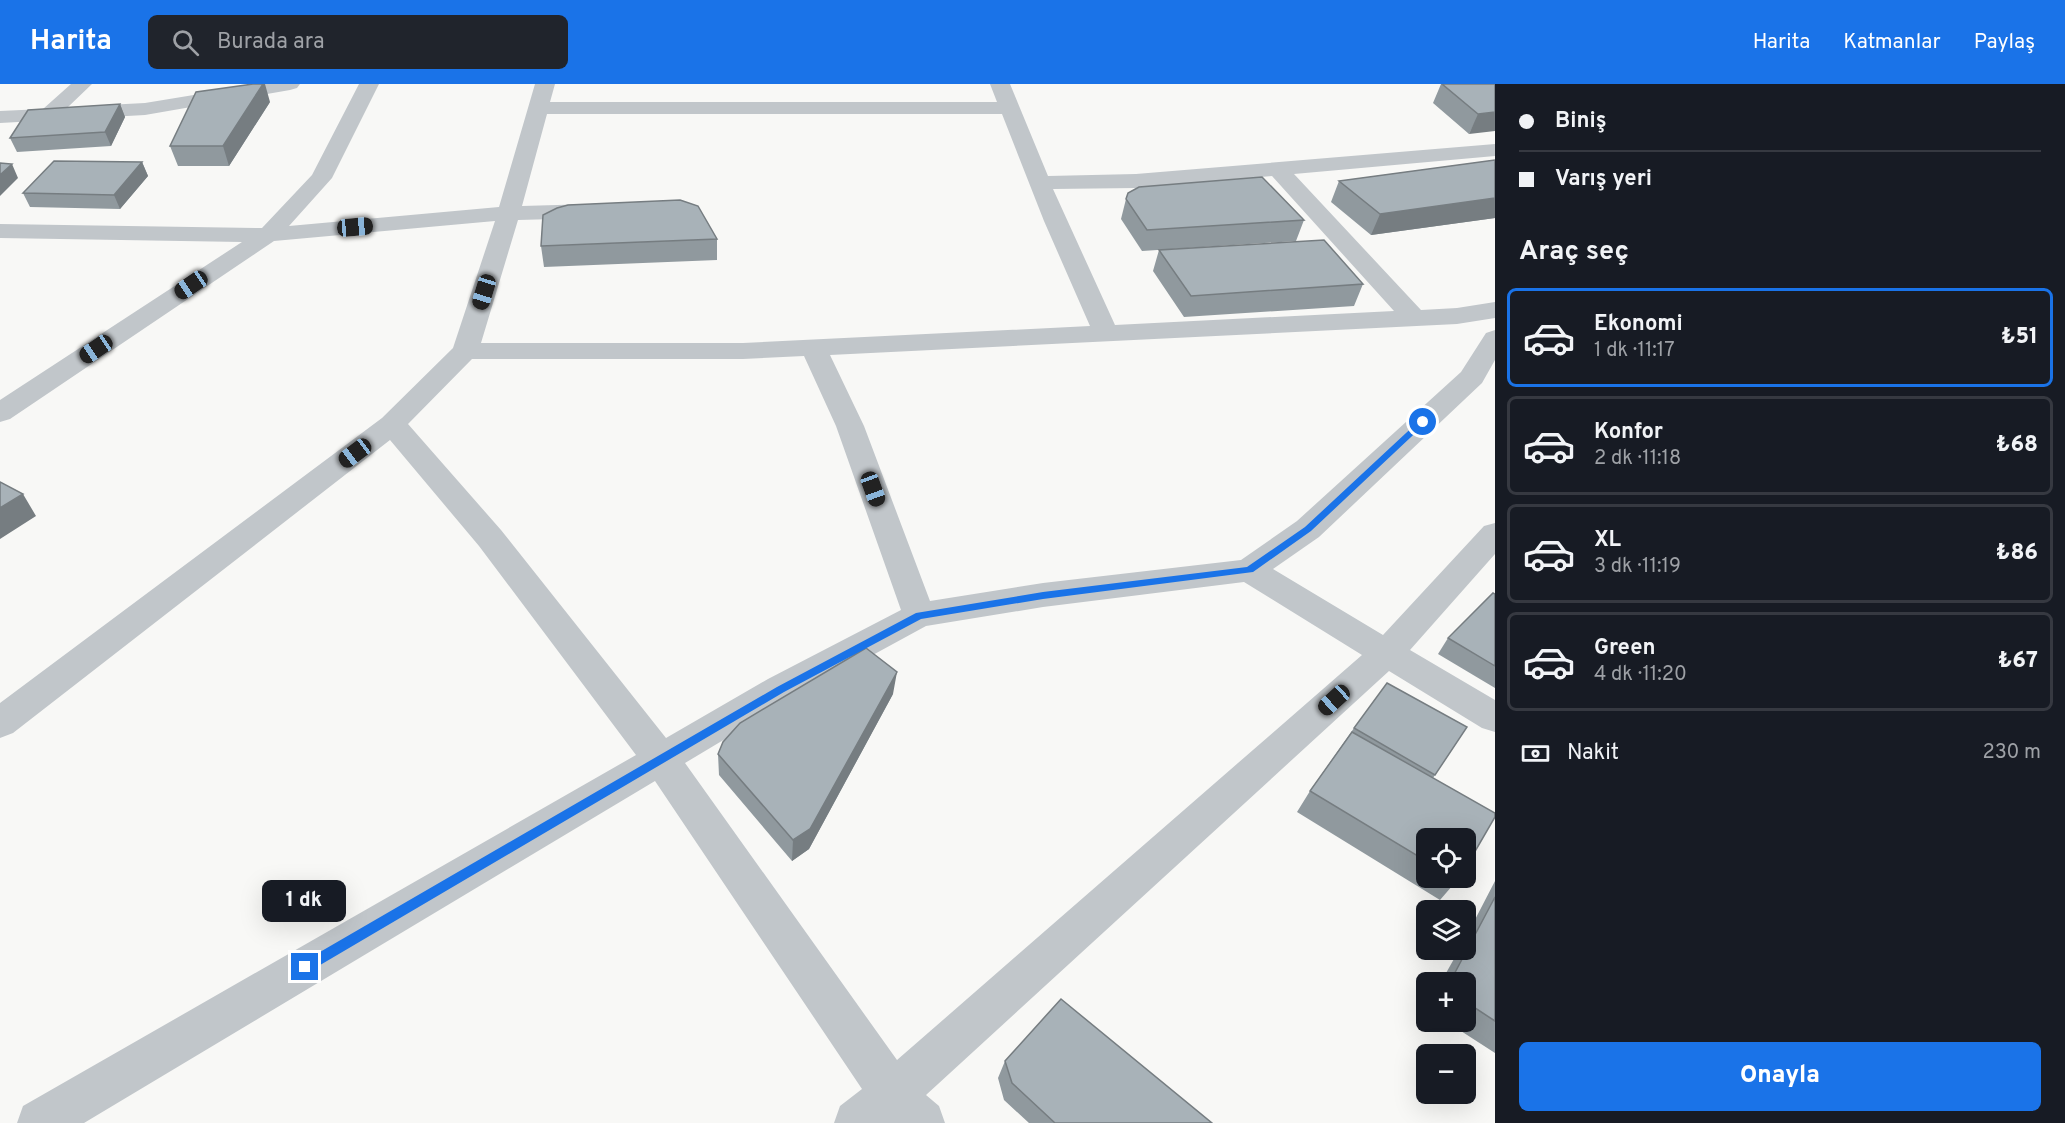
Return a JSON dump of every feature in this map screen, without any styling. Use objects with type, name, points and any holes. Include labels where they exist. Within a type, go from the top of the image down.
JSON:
[{"type":"street","points":[[48,115],[82,84]]},
{"type":"street","points":[[207,100],[219,84]]},
{"type":"street","points":[[0,117],[145,109],[290,84]]},
{"type":"street","points":[[0,412],[268,235],[321,178],[369,84]]},
{"type":"street","points":[[0,723],[392,424],[465,351],[545,84]]},
{"type":"street","points":[[1000,84],[1040,183],[1106,333]]},
{"type":"street","points":[[538,108],[1010,108]]},
{"type":"street","points":[[1040,183],[1136,181],[1495,150]]},
{"type":"street","points":[[1278,169],[1414,318]]},
{"type":"street","points":[[0,231],[268,235],[508,213],[615,210]]},
{"type":"street","points":[[465,351],[743,351],[1457,316],[1495,310]]},
{"type":"street","points":[[40,1123],[780,689],[919,615],[1043,595],[1249,570],[1308,529],[1464,385],[1495,338]]},
{"type":"street","points":[[814,348],[850,426],[919,615]]},
{"type":"street","points":[[392,424],[490,538],[661,759],[907,1109]]},
{"type":"street","points":[[856,1123],[907,1109],[1387,653],[1495,534]]},
{"type":"street","points":[[1249,570],[1495,718]]},
{"type":"building","points":[[263,84],[223,146],[170,146],[196,92]]},
{"type":"building","points":[[1442,84],[1495,84],[1495,112],[1478,114]]},
{"type":"building","points":[[120,104],[105,132],[10,138],[28,110]]},
{"type":"building","points":[[1495,160],[1495,198],[1380,214],[1339,181]]},
{"type":"building","points":[[54,161],[142,162],[114,195],[23,193]]},
{"type":"building","points":[[0,163],[12,164],[0,175]]},
{"type":"building","points":[[1262,177],[1304,220],[1147,230],[1126,199],[1128,193],[1139,187]]},
{"type":"building","points":[[680,200],[698,206],[717,239],[541,246],[543,215],[557,208],[568,205]]},
{"type":"building","points":[[1324,240],[1363,284],[1191,296],[1159,250]]},
{"type":"building","points":[[0,482],[23,494],[0,508]]},
{"type":"building","points":[[1493,593],[1495,594],[1495,666],[1448,638]]},
{"type":"building","points":[[866,648],[897,672],[810,829],[793,840],[718,754],[723,742],[740,723]]},
{"type":"building","points":[[1387,683],[1467,727],[1435,775],[1354,728]]},
{"type":"building","points":[[1352,732],[1495,813],[1495,817],[1476,850],[1476,828],[1416,828],[1416,855],[1310,791]]},
{"type":"building","points":[[1495,897],[1495,1021],[1476,1009],[1476,972],[1455,972],[1462,960],[1476,960],[1476,933]]},
{"type":"building","points":[[1061,999],[1212,1123],[1055,1123],[1012,1083],[1005,1061]]},
{"type":"route","points":[[305,967],[780,689],[919,615],[1043,595],[1249,570],[1308,529],[1423,422]]}]
